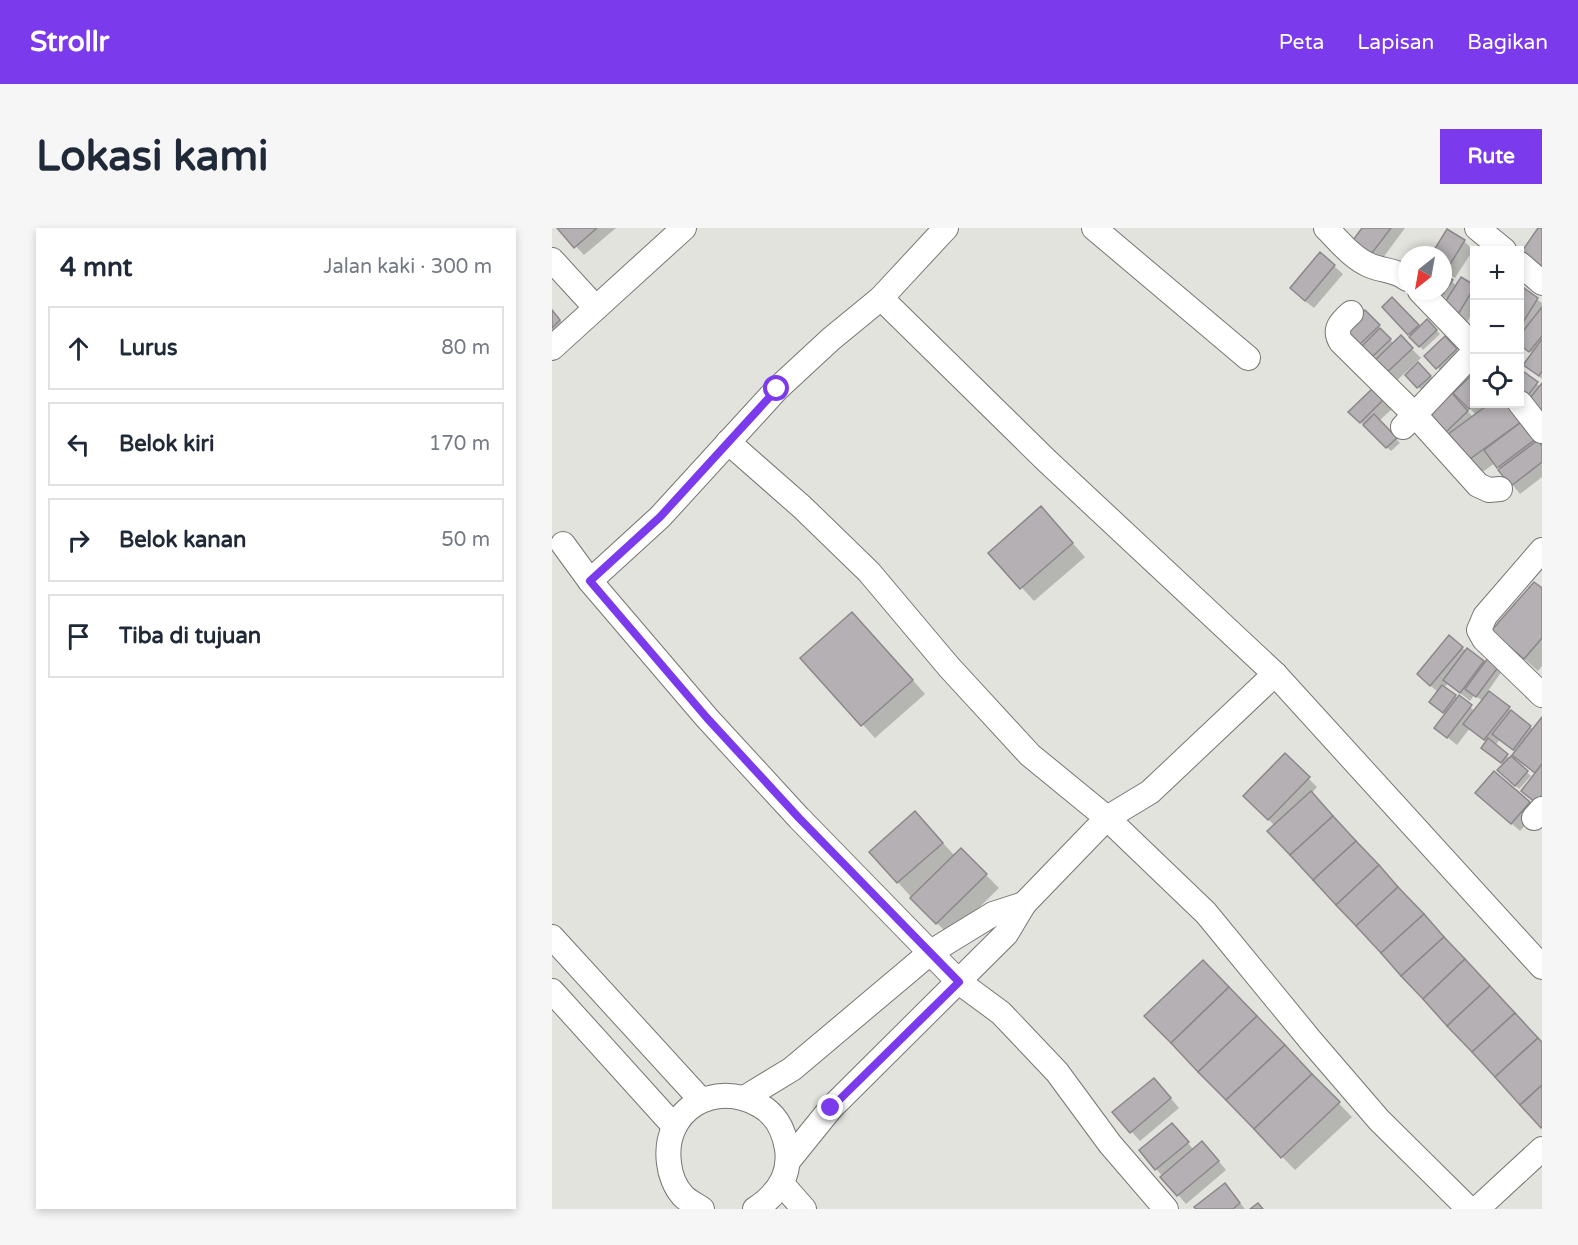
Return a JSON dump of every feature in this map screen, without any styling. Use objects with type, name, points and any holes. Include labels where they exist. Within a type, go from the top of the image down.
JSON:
[{"type":"street","points":[[552,348],[684,228]]},
{"type":"street","points":[[590,581],[660,517],[777,389],[831,339],[881,298],[946,228]]},
{"type":"street","points":[[1094,228],[1248,358]]},
{"type":"street","points":[[1326,228],[1356,257],[1370,266],[1398,273]]},
{"type":"street","points":[[1477,228],[1499,246]]},
{"type":"street","points":[[552,260],[596,308]]},
{"type":"street","points":[[1524,267],[1542,283]]},
{"type":"street","points":[[881,298],[1047,461],[1275,675],[1542,967]]},
{"type":"street","points":[[1429,300],[1470,343]]},
{"type":"street","points":[[1351,313],[1338,328],[1337,334],[1341,342],[1409,421],[1478,485],[1489,490],[1500,489]]},
{"type":"street","points":[[1409,421],[1472,354]]},
{"type":"street","points":[[1524,408],[1542,431]]},
{"type":"street","points":[[728,442],[802,507],[869,572],[949,667],[1030,755],[1107,818],[1206,913],[1379,1120],[1469,1209]]},
{"type":"street","points":[[562,544],[590,581],[707,718],[799,818],[959,982],[1000,1013],[1057,1072],[1110,1144],[1166,1209]]},
{"type":"street","points":[[1542,550],[1485,616],[1479,630],[1484,639],[1542,695]]},
{"type":"street","points":[[755,1209],[770,1199],[782,1184],[789,1160],[831,1108],[1006,934],[1024,904],[1107,818],[1150,792],[1275,675]]},
{"type":"street","points":[[746,1097],[792,1069],[931,952],[993,914],[1024,904]]},
{"type":"street","points":[[552,937],[701,1100]]},
{"type":"street","points":[[552,991],[674,1126]]},
{"type":"street","points":[[684,1204],[670,1174],[667,1150],[674,1126],[685,1111],[701,1100],[723,1094],[746,1097],[770,1111],[785,1133],[789,1160]]},
{"type":"street","points":[[1477,1209],[1542,1149]]},
{"type":"street","points":[[782,1184],[804,1209]]},
{"type":"building","points":[[557,228],[597,228],[574,248]]},
{"type":"building","points":[[1362,228],[1391,228],[1368,258],[1350,244]]},
{"type":"building","points":[[1538,228],[1542,228],[1542,271],[1524,257],[1524,248]]},
{"type":"building","points":[[1447,229],[1465,240],[1452,261],[1452,246],[1437,246]]},
{"type":"building","points":[[1320,252],[1335,265],[1305,301],[1290,288]]},
{"type":"building","points":[[1461,277],[1470,283],[1470,295],[1457,316],[1442,307],[1446,300],[1452,300],[1452,291]]},
{"type":"building","points":[[1524,288],[1538,298],[1524,321]]},
{"type":"building","points":[[1392,297],[1419,325],[1408,335],[1382,307]]},
{"type":"building","points":[[1542,307],[1542,336],[1529,352],[1524,348],[1524,330]]},
{"type":"building","points":[[552,310],[560,320],[552,328]]},
{"type":"building","points":[[1365,310],[1380,325],[1359,345],[1345,330]]},
{"type":"building","points":[[1427,319],[1437,330],[1419,347],[1409,337]]},
{"type":"building","points":[[1380,328],[1391,339],[1372,357],[1362,346]]},
{"type":"building","points":[[1401,335],[1413,348],[1382,377],[1370,365]]},
{"type":"building","points":[[1445,336],[1457,349],[1436,369],[1424,356]]},
{"type":"building","points":[[1542,339],[1542,371],[1539,376],[1524,364]]},
{"type":"building","points":[[1418,362],[1431,376],[1417,388],[1405,375]]},
{"type":"building","points":[[1524,372],[1538,382],[1526,398],[1524,397]]},
{"type":"building","points":[[1470,377],[1470,408],[1469,409],[1453,393]]},
{"type":"building","points":[[1542,383],[1542,414],[1526,403]]},
{"type":"building","points":[[1373,388],[1384,399],[1360,423],[1348,412]]},
{"type":"building","points":[[1449,390],[1468,411],[1446,432],[1426,412]]},
{"type":"building","points":[[1484,408],[1517,408],[1525,419],[1463,464],[1443,438]]},
{"type":"building","points":[[1374,414],[1397,438],[1386,448],[1363,425]]},
{"type":"building","points":[[1524,420],[1537,438],[1497,468],[1484,450]]},
{"type":"building","points":[[1538,440],[1542,446],[1542,462],[1511,486],[1498,470]]},
{"type":"building","points":[[1041,506],[1073,543],[1020,589],[988,553]]},
{"type":"building","points":[[1534,582],[1542,588],[1542,638],[1524,659],[1491,631]]},
{"type":"building","points":[[852,612],[913,680],[861,726],[800,658]]},
{"type":"building","points":[[1449,635],[1463,647],[1430,686],[1417,674]]},
{"type":"building","points":[[1467,648],[1484,661],[1460,693],[1443,680]]},
{"type":"building","points":[[1488,658],[1499,666],[1476,697],[1465,689]]},
{"type":"building","points":[[1442,685],[1456,695],[1443,713],[1429,702]]},
{"type":"building","points":[[1489,691],[1510,707],[1484,740],[1463,724]]},
{"type":"building","points":[[1459,695],[1472,705],[1447,738],[1434,728]]},
{"type":"building","points":[[1511,710],[1531,726],[1513,750],[1492,734]]},
{"type":"building","points":[[1542,717],[1542,764],[1535,773],[1512,755]]},
{"type":"building","points":[[1488,738],[1508,754],[1501,763],[1481,748]]},
{"type":"building","points":[[1285,753],[1310,777],[1268,820],[1243,796]]},
{"type":"building","points":[[1511,756],[1528,771],[1515,786],[1497,770]]},
{"type":"building","points":[[1542,764],[1542,796],[1536,803],[1521,791]]},
{"type":"building","points":[[1494,771],[1530,802],[1511,824],[1475,793]]},
{"type":"building","points":[[1311,791],[1333,816],[1290,855],[1267,831]]},
{"type":"building","points":[[915,811],[943,843],[897,883],[869,852]]},
{"type":"building","points":[[1333,816],[1356,841],[1313,880],[1290,855]]},
{"type":"building","points":[[1356,841],[1379,865],[1336,905],[1313,880]]},
{"type":"building","points":[[961,848],[987,874],[936,924],[910,898]]},
{"type":"building","points":[[1379,865],[1398,887],[1356,926],[1336,905]]},
{"type":"building","points":[[1398,887],[1424,914],[1381,953],[1356,926]]},
{"type":"building","points":[[1424,914],[1444,937],[1401,976],[1381,953]]},
{"type":"building","points":[[1444,937],[1465,959],[1423,999],[1401,976]]},
{"type":"building","points":[[1465,959],[1490,986],[1447,1026],[1423,999]]},
{"type":"building","points":[[1203,960],[1229,987],[1171,1043],[1144,1016]]},
{"type":"building","points":[[1490,986],[1515,1013],[1472,1052],[1447,1026]]},
{"type":"building","points":[[1229,987],[1257,1016],[1198,1072],[1171,1043]]},
{"type":"building","points":[[1515,1013],[1538,1038],[1495,1077],[1472,1052]]},
{"type":"building","points":[[1257,1016],[1285,1045],[1226,1100],[1198,1072]]},
{"type":"building","points":[[1538,1038],[1542,1042],[1542,1085],[1520,1105],[1495,1077]]},
{"type":"building","points":[[1285,1045],[1312,1074],[1254,1129],[1226,1100]]},
{"type":"building","points":[[1312,1074],[1340,1102],[1281,1158],[1254,1129]]},
{"type":"building","points":[[1154,1078],[1171,1098],[1130,1133],[1112,1112]]},
{"type":"building","points":[[1542,1085],[1542,1127],[1541,1128],[1520,1105]]},
{"type":"building","points":[[1172,1123],[1189,1142],[1155,1170],[1139,1150]]},
{"type":"building","points":[[1202,1141],[1219,1161],[1177,1196],[1160,1177]]},
{"type":"building","points":[[1225,1183],[1240,1203],[1233,1209],[1196,1209],[1194,1207]]},
{"type":"building","points":[[1258,1203],[1263,1209],[1250,1209]]},
{"type":"route","points":[[777,389],[660,517],[590,581],[707,718],[799,818],[959,982],[831,1108]]}]
